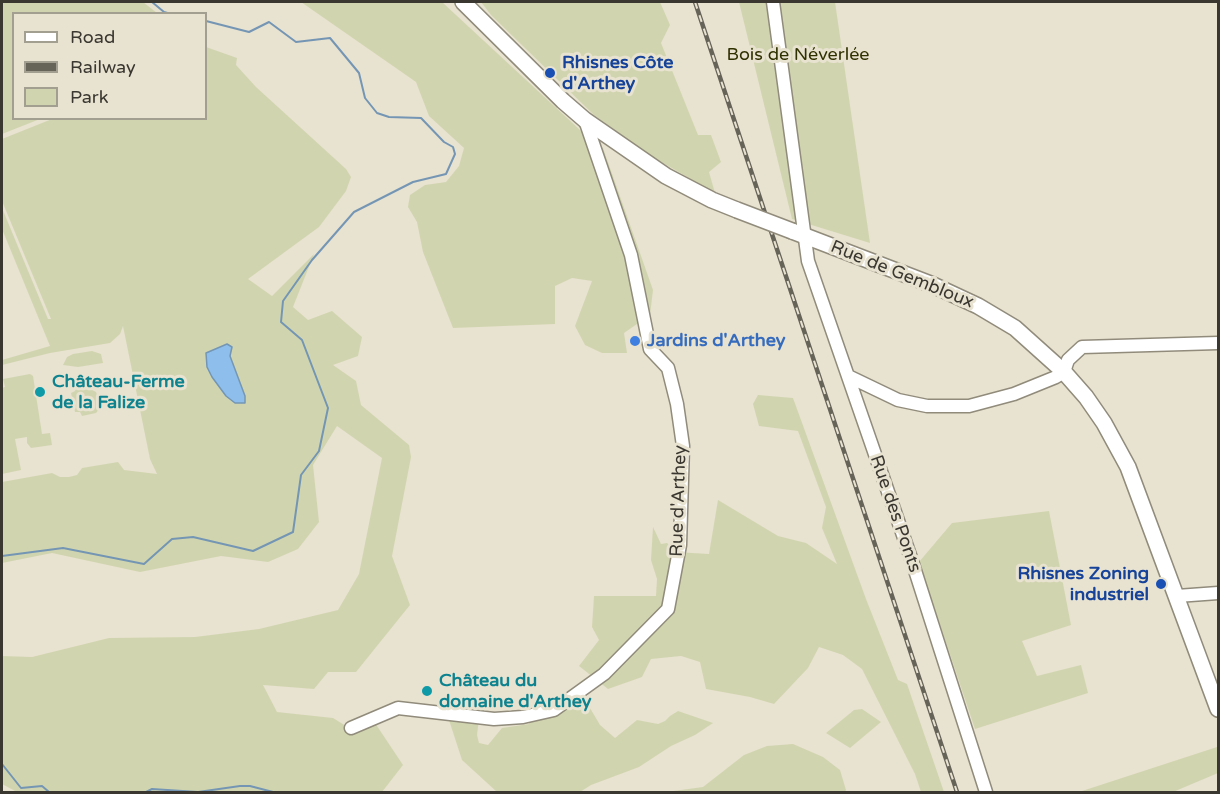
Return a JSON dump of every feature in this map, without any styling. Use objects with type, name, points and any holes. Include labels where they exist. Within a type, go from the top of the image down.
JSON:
[{"type":"main road","name":"Rue de Gembloux","points":[[466,2],[563,101],[585,120],[666,176],[712,201],[933,285],[978,306],[1015,328],[1064,372],[1086,397],[1104,423],[1128,467],[1218,709]]},
{"type":"street","name":"Rue des Ponts","points":[[773,2],[798,233],[912,561],[983,792]]},
{"type":"street","name":"Rue d'Arthey","points":[[351,728],[398,708],[494,719],[524,717],[554,710],[604,674],[668,609],[680,545],[683,446],[677,404],[668,368],[650,349],[631,255],[585,120]]},
{"type":"street","points":[[848,376],[898,400],[927,406],[969,406],[1014,394],[1064,372],[1068,360],[1082,347],[1218,343]]},
{"type":"street","points":[[1177,596],[1218,593]]},
{"type":"green space","points":[[2,2],[143,2],[156,12],[12,12],[12,120],[37,120],[2,134]]},
{"type":"green space","points":[[301,2],[442,2],[580,130],[603,148],[653,290],[650,315],[624,333],[627,353],[602,353],[585,345],[575,326],[592,281],[572,278],[555,286],[555,324],[453,328],[423,252],[417,222],[408,207],[410,195],[425,185],[446,182],[459,166],[464,148],[429,116],[416,82]]},
{"type":"green space","points":[[481,2],[660,2],[670,25],[661,43],[698,135],[711,135],[721,162],[709,172],[715,193],[651,156],[594,115],[491,15]]},
{"type":"green space","name":"Bois de Néverlée","points":[[739,2],[835,2],[870,243],[792,219]]},
{"type":"green space","points":[[207,47],[237,58],[236,65],[256,87],[346,169],[351,177],[346,191],[319,227],[248,279],[272,296],[314,254],[293,307],[308,320],[332,311],[362,337],[358,356],[333,365],[356,381],[361,405],[409,445],[411,457],[392,556],[410,605],[356,672],[328,672],[314,689],[263,685],[277,712],[333,718],[354,731],[375,723],[403,765],[382,792],[17,792],[2,784],[2,656],[32,657],[109,638],[195,637],[259,629],[338,610],[359,574],[382,458],[337,426],[313,465],[319,522],[298,549],[268,562],[221,556],[140,572],[52,553],[2,563],[2,482],[52,473],[60,477],[69,477],[77,475],[82,468],[118,462],[124,470],[157,474],[150,459],[123,326],[120,334],[110,343],[50,353],[2,365],[2,360],[50,346],[2,229],[2,208],[48,319],[51,319],[2,201],[2,139],[50,120],[207,120]],"holes":[[[230,356],[245,396],[212,377]]]},
{"type":"green space","points":[[92,351],[101,354],[103,363],[78,367],[63,365],[67,357],[73,354]]},
{"type":"green space","points":[[30,374],[33,376],[42,434],[50,433],[52,445],[31,448],[27,443],[27,437],[15,439],[21,470],[2,474],[2,388],[5,387],[3,379]]},
{"type":"green space","points":[[91,386],[96,392],[101,407],[96,413],[82,416],[80,412],[75,412],[71,393],[76,387]]},
{"type":"green space","points":[[758,395],[793,398],[898,680],[907,684],[944,792],[921,792],[915,774],[862,669],[843,655],[819,647],[808,668],[774,704],[706,689],[700,662],[681,656],[651,659],[642,677],[608,689],[579,666],[599,640],[592,627],[594,596],[656,596],[657,579],[651,560],[653,527],[661,544],[667,543],[676,552],[709,554],[718,500],[778,536],[806,543],[837,564],[822,528],[826,507],[798,431],[759,426],[753,404]]},
{"type":"green space","points":[[1049,511],[1071,625],[1022,641],[1037,676],[1081,665],[1088,693],[975,729],[919,562],[952,523]]},
{"type":"green space","points":[[554,702],[590,708],[600,725],[615,738],[637,720],[658,724],[678,711],[713,723],[639,767],[591,785],[580,792],[497,792],[462,760],[449,720],[465,710],[480,711],[477,735],[479,743],[488,745],[502,728],[529,724],[531,709]]},
{"type":"green space","points":[[862,709],[881,722],[850,748],[826,733],[854,710]]},
{"type":"green space","points":[[793,744],[823,757],[840,770],[845,792],[666,792],[703,787],[744,755],[767,746]]},
{"type":"green space","points":[[1217,747],[1218,773],[1173,792],[1079,792]]},
{"type":"water","points":[[227,344],[232,347],[230,356],[245,396],[245,403],[235,403],[226,396],[207,367],[206,353]]},
{"type":"waterway","points":[[152,2],[164,12]]},
{"type":"waterway","points":[[2,556],[63,548],[144,564],[172,539],[193,537],[253,551],[293,532],[301,475],[319,451],[328,408],[302,340],[281,322],[283,301],[312,260],[354,212],[413,182],[446,174],[455,154],[453,147],[444,142],[421,118],[389,117],[377,113],[365,98],[359,73],[330,38],[296,42],[269,22],[249,32],[207,21]]},
{"type":"waterway","points":[[2,764],[21,788],[42,786],[49,792]]},
{"type":"waterway","points":[[146,792],[152,789],[198,792],[240,786],[273,792]]},
{"type":"railway","points":[[695,2],[957,792]]},
{"type":"place","name":"Rhisnes Côte d'Arthey","points":[[550,73]]},
{"type":"place","name":"Jardins d'Arthey","points":[[635,341]]},
{"type":"place","name":"Château-Ferme de la Falize","points":[[40,392]]},
{"type":"place","name":"Rhisnes Zoning industriel","points":[[1161,584]]},
{"type":"place","name":"Château du domaine d'Arthey","points":[[427,691]]}]
